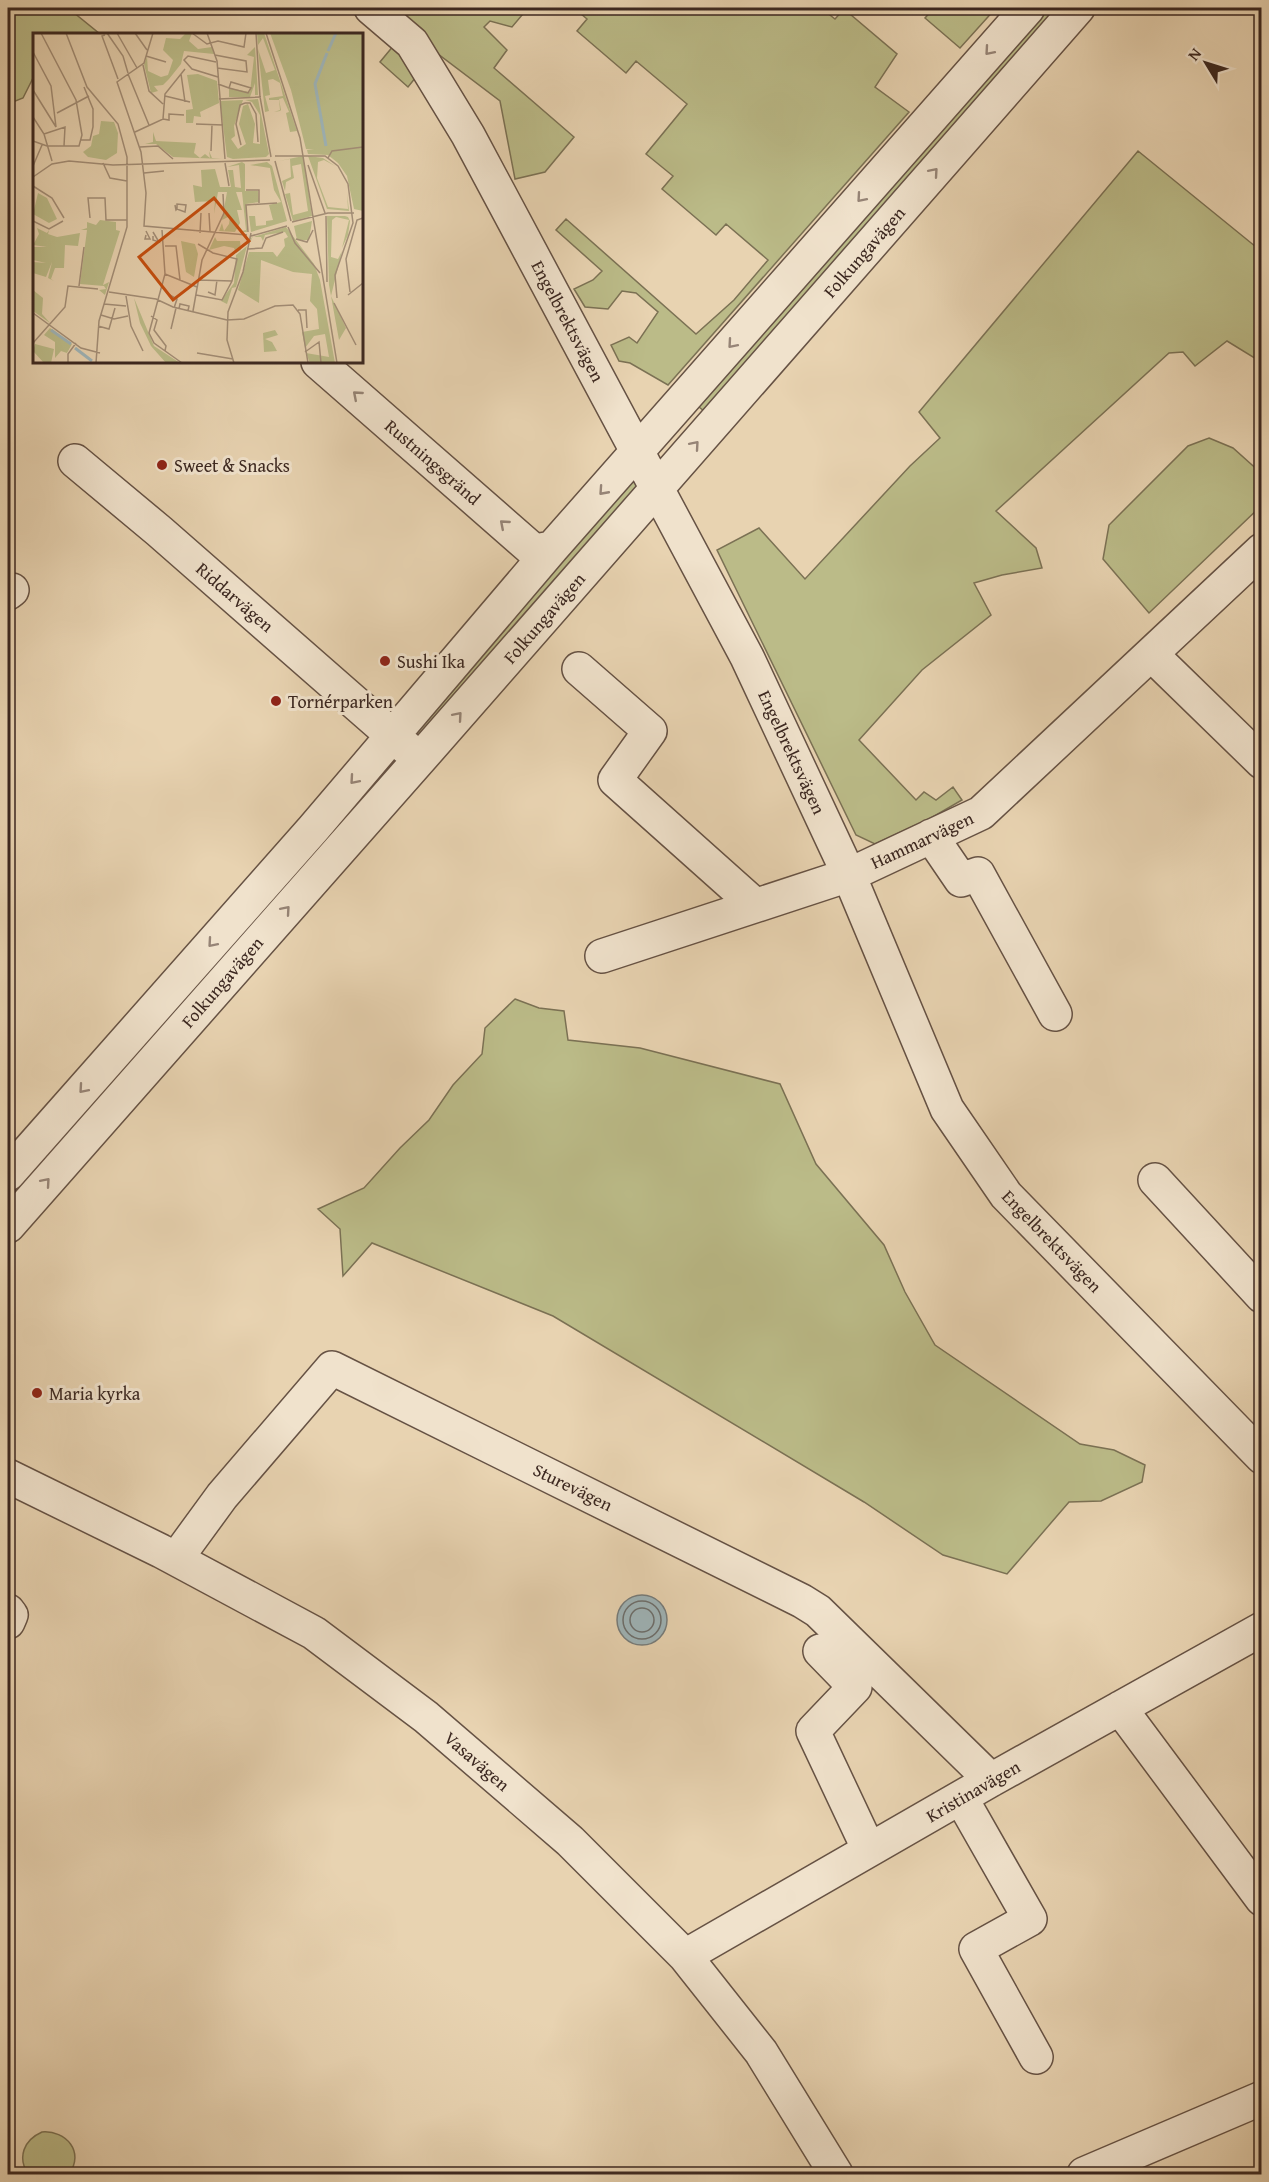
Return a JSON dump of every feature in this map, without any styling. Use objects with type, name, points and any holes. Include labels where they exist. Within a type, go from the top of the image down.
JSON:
[{"type":"street","name":"Engelbrektsvägen","points":[[371,8],[404,34],[419,53],[468,135],[747,657],[849,875],[947,1109],[1006,1195],[1256,1438]]},
{"type":"street","name":"Folkungavägen","points":[[8,1174],[312,829],[552,548],[1028,8]]},
{"type":"street","name":"Folkungavägen","points":[[8,1226],[420,760],[1078,8]]},
{"type":"street","name":"Rustningsgränd","points":[[319,363],[534,551],[552,548]]},
{"type":"street","name":"Riddarvägen","points":[[75,461],[159,531],[420,760]]},
{"type":"street","name":"Hammarvägen","points":[[602,956],[849,875],[981,813],[1262,550]]},
{"type":"street","points":[[1151,654],[1262,762]]},
{"type":"street","points":[[579,669],[650,730],[615,780],[755,905]]},
{"type":"street","points":[[931,836],[961,879],[978,874],[1055,1014]]},
{"type":"street","points":[[1155,1180],[1262,1296]]},
{"type":"street","name":"Sturevägen","points":[[176,1559],[222,1496],[332,1368],[818,1611],[991,1780]]},
{"type":"street","name":"Vasavägen","points":[[8,1476],[176,1559],[314,1633],[426,1717],[570,1841],[685,1956],[761,2052],[836,2175]]},
{"type":"street","points":[[8,1611],[11,1615],[8,1622]]},
{"type":"street","name":"Kristinavägen","points":[[685,1956],[991,1780],[1262,1629]]},
{"type":"street","points":[[820,1651],[855,1687],[813,1731],[869,1850]]},
{"type":"street","points":[[1120,1708],[1262,1899]]},
{"type":"street","points":[[961,1798],[1030,1920],[976,1948],[1036,2057]]},
{"type":"street","points":[[1084,2175],[1262,2098]]},
{"type":"green space","points":[[8,8],[68,8],[99,33],[33,33],[33,78],[23,98],[8,104]]},
{"type":"green space","points":[[400,8],[528,8],[512,27],[490,21],[484,27],[507,50],[494,68],[574,137],[545,172],[515,179],[500,101],[430,48],[420,72],[408,87],[380,62],[399,39]]},
{"type":"green space","points":[[574,8],[821,8],[835,19],[844,9],[897,54],[875,87],[909,112],[668,385],[630,363],[619,361],[611,345],[629,337],[637,343],[658,312],[636,293],[622,291],[608,309],[585,307],[574,289],[593,280],[602,271],[556,230],[566,219],[696,334],[734,300],[768,260],[726,224],[716,235],[662,189],[673,176],[646,154],[687,104],[636,61],[626,73],[577,31],[587,19]]},
{"type":"green space","points":[[934,8],[996,8],[960,48],[925,18]]},
{"type":"green space","points":[[1041,8],[1063,8],[709,415],[694,403]]},
{"type":"green space","points":[[1138,151],[1261,251],[1261,362],[1227,341],[1195,366],[1183,352],[1169,353],[996,511],[1036,548],[1042,568],[974,583],[991,615],[922,670],[859,740],[916,800],[924,792],[936,800],[953,787],[962,800],[931,818],[875,844],[856,835],[717,550],[759,528],[805,579],[910,466],[940,438],[919,412]]},
{"type":"green space","points":[[1209,438],[1233,448],[1261,473],[1261,506],[1149,613],[1103,559],[1109,525],[1188,446]]},
{"type":"green space","points":[[629,477],[642,488],[421,739],[408,728]]},
{"type":"green space","points":[[515,999],[539,1008],[564,1011],[568,1040],[640,1048],[780,1084],[816,1164],[884,1245],[905,1292],[935,1345],[1080,1444],[1114,1450],[1145,1465],[1142,1482],[1101,1501],[1069,1502],[1007,1574],[943,1555],[864,1502],[553,1316],[372,1243],[343,1276],[340,1229],[318,1209],[364,1188],[429,1120],[453,1085],[482,1054],[485,1028]]},
{"type":"green space","points":[[42,2132],[59,2135],[70,2144],[75,2158],[69,2174],[28,2174],[23,2161],[24,2150],[36,2135]]},
{"type":"water","points":[[637,1595],[647,1595],[660,1602],[667,1615],[667,1625],[660,1638],[647,1645],[637,1645],[628,1641],[621,1634],[617,1625],[617,1615],[621,1606],[628,1599]]},
{"type":"place","name":"Sweet & Snacks","points":[[162,465]]},
{"type":"place","name":"Sushi Ika","points":[[385,661]]},
{"type":"place","name":"Tornérparken","points":[[276,701]]},
{"type":"place","name":"Maria kyrka","points":[[37,1393]]}]
